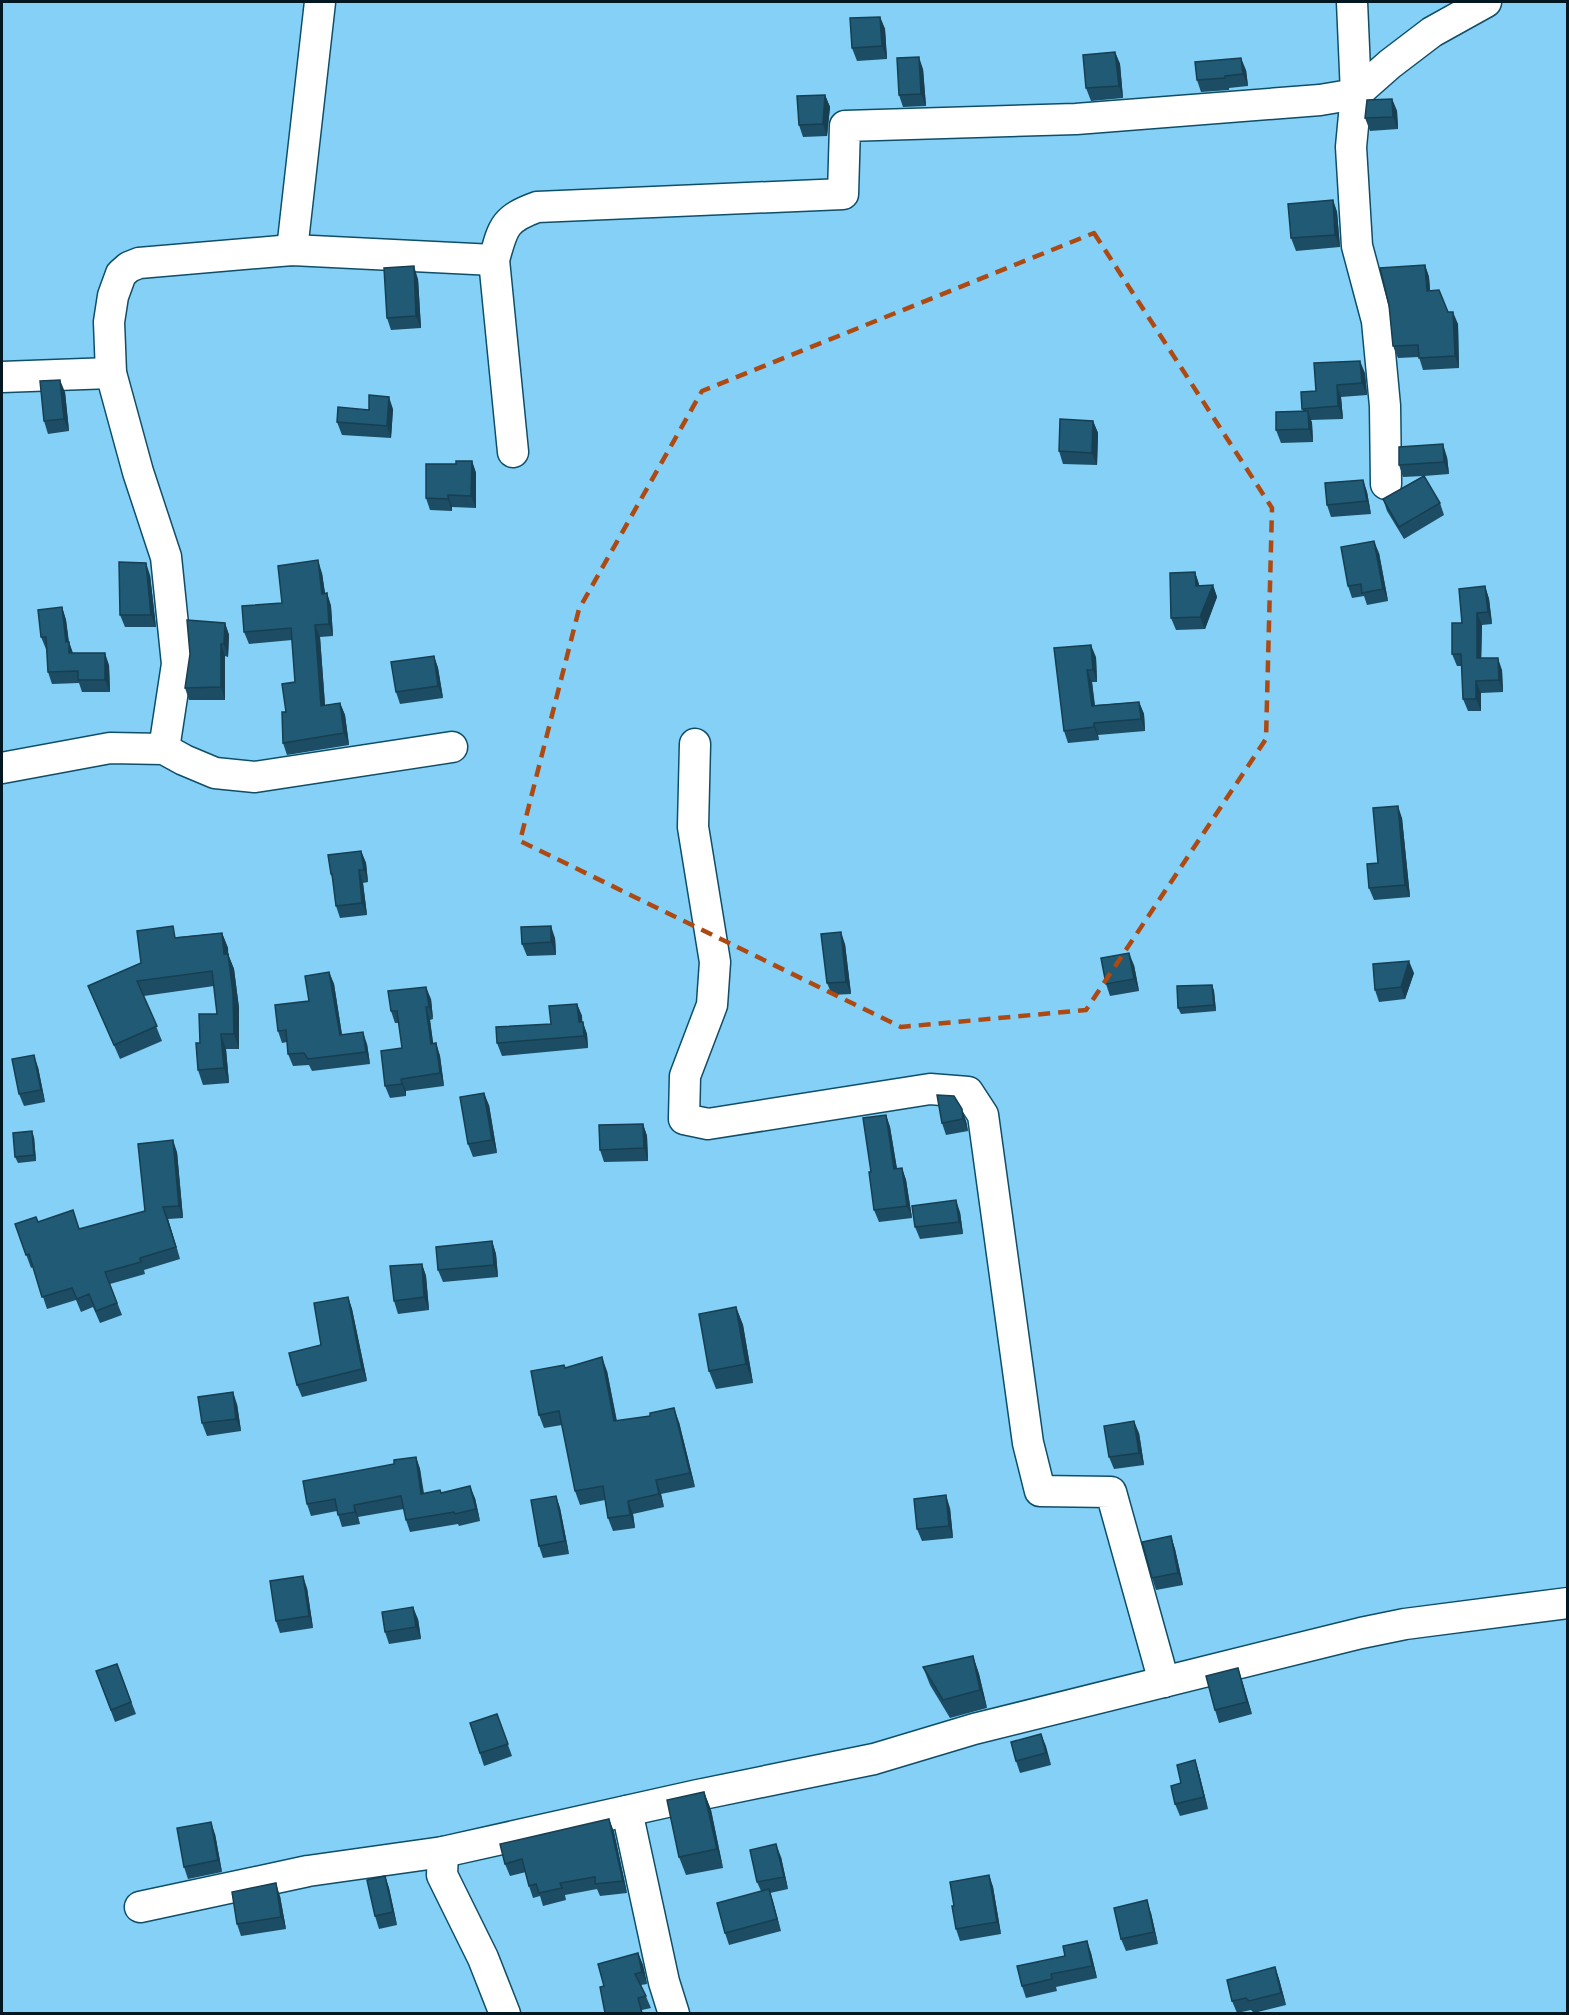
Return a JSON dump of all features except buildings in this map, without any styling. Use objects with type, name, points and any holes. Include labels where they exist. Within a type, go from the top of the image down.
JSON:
[{"type":"street","points":[[292,250],[320,2]]},
{"type":"street","points":[[1352,2],[1356,94],[1351,147],[1357,246],[1377,321],[1385,406],[1386,484]]},
{"type":"street","points":[[513,452],[494,260],[501,233],[516,215],[537,207],[843,194],[845,126],[1076,119],[1320,100],[1356,94],[1432,32],[1486,2]]},
{"type":"street","points":[[164,749],[177,664],[166,557],[138,472],[111,373],[109,322],[111,305],[122,274],[129,267],[154,261],[292,250],[494,260]]},
{"type":"street","points":[[2,377],[111,373]]},
{"type":"street","points":[[695,744],[693,827],[715,962],[712,1005],[686,1076],[684,1119],[708,1124],[930,1089],[968,1092],[983,1115],[1028,1443],[1040,1491],[1111,1492],[1164,1682]]},
{"type":"street","points":[[2,768],[110,748],[164,749],[215,773],[255,777],[452,747]]},
{"type":"street","points":[[140,1907],[308,1871],[443,1852],[874,1759],[974,1729],[1372,1631],[1405,1624],[1568,1603]]},
{"type":"street","points":[[627,1811],[664,1982],[674,2013]]},
{"type":"street","points":[[443,1852],[442,1875],[483,1959],[505,2013]]},
{"type":"highlighted area","points":[[1094,233],[1272,508],[1266,739],[1086,1010],[901,1027],[520,841],[579,609],[702,391]]}]
